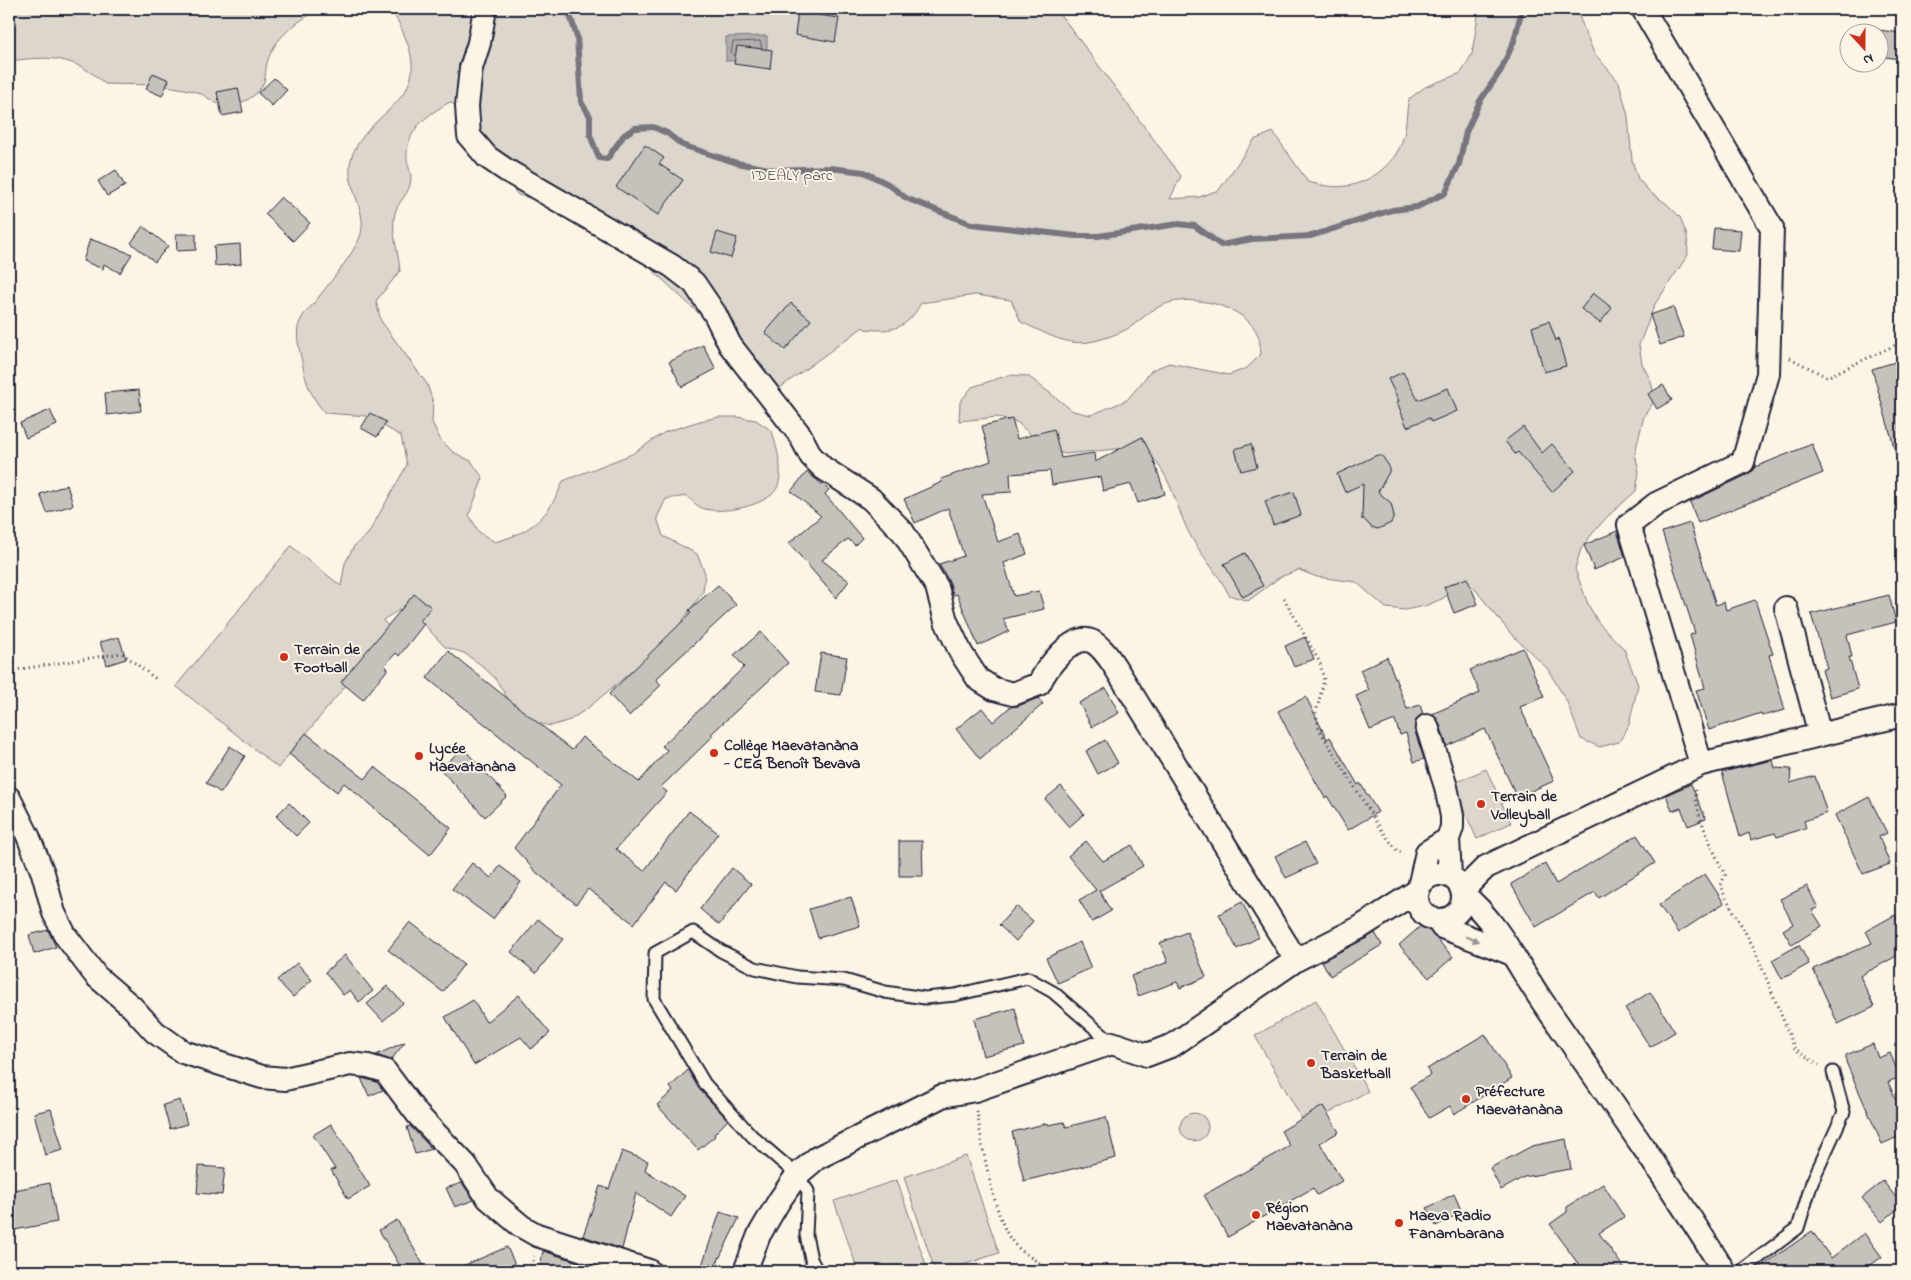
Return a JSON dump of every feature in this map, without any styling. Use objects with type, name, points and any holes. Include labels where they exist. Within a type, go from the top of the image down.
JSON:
[{"type":"street","points":[[485,9],[479,42],[471,68],[467,106],[469,136],[486,157],[549,197],[672,266],[694,283],[715,314],[730,345],[800,435],[811,456],[823,468],[871,499],[903,532],[936,587],[946,621],[961,653],[978,679],[994,689],[1013,694],[1039,684],[1045,671],[1054,660],[1079,641],[1091,641],[1102,650],[1122,678],[1296,960]]},
{"type":"street","points":[[1643,9],[1772,228],[1768,374],[1743,462],[1656,504],[1629,526],[1701,764]]},
{"type":"street","points":[[1786,608],[1820,735]]},
{"type":"street","points":[[1459,887],[1486,867],[1701,764],[1902,715]]},
{"type":"street","points":[[1359,928],[1430,917],[1454,916],[1459,910],[1459,887],[1448,839],[1452,827],[1452,816],[1446,787],[1428,726]]},
{"type":"street","points":[[9,798],[28,836],[43,873],[54,913],[65,935],[96,976],[132,1007],[155,1032],[183,1052],[262,1077],[285,1079],[350,1064],[368,1066],[385,1071],[418,1115],[465,1164],[488,1198],[521,1226],[537,1235],[649,1271]]},
{"type":"street","points":[[1448,839],[1428,852],[1416,899],[1430,917],[1442,927],[1510,953]]},
{"type":"street","points":[[745,1271],[759,1235],[797,1176],[817,1158],[942,1096],[975,1090],[1112,1043],[1147,1055],[1173,1045],[1296,960],[1359,928],[1419,887],[1434,874],[1459,887],[1476,904],[1692,1219],[1724,1271]]},
{"type":"lane","points":[[817,1271],[811,1259],[806,1235],[808,1192],[797,1176],[752,1136],[705,1084],[654,999],[655,953],[693,932],[721,951],[755,968],[797,977],[844,980],[885,992],[925,998],[955,995],[1028,978],[1053,992],[1112,1043]]},
{"type":"lane","points":[[1742,1271],[1798,1228],[1812,1182],[1844,1112],[1833,1072]]},
{"type":"path","points":[[1769,347],[1828,377],[1902,342]]},
{"type":"path","points":[[1284,598],[1320,663],[1324,680],[1316,713],[1319,729],[1378,825],[1398,852],[1428,852]]},
{"type":"path","points":[[9,671],[122,653],[156,679]]},
{"type":"path","points":[[1701,764],[1695,798],[1702,822],[1725,875],[1721,885],[1724,894],[1754,948],[1794,1049],[1833,1072]]},
{"type":"path","points":[[975,1090],[981,1146],[1002,1220],[1010,1240],[1052,1271]]},
{"type":"green space","points":[[9,9],[319,9],[287,31],[275,45],[267,63],[264,82],[256,94],[235,104],[222,105],[196,92],[174,87],[105,84],[94,74],[82,67],[60,60],[36,58],[9,61]]},
{"type":"green space","name":"IDEALY parc","points":[[389,9],[1053,9],[1064,19],[1181,176],[1170,199],[1199,197],[1219,190],[1254,140],[1273,132],[1308,182],[1342,187],[1365,180],[1382,170],[1400,147],[1409,99],[1425,87],[1461,73],[1472,54],[1479,9],[1576,9],[1594,53],[1619,82],[1628,116],[1632,160],[1638,179],[1651,193],[1667,204],[1680,217],[1687,236],[1688,255],[1655,304],[1639,345],[1642,364],[1651,381],[1655,400],[1644,416],[1635,453],[1639,472],[1636,491],[1607,517],[1592,534],[1581,549],[1575,569],[1588,604],[1598,622],[1624,649],[1638,685],[1629,725],[1619,742],[1600,747],[1581,739],[1567,702],[1547,668],[1511,634],[1474,588],[1455,582],[1444,598],[1425,606],[1405,610],[1386,608],[1356,582],[1317,577],[1299,570],[1280,577],[1248,601],[1229,595],[1192,539],[1167,479],[1146,450],[1127,448],[1065,454],[1046,449],[1017,422],[998,417],[959,421],[960,402],[972,387],[1009,375],[1028,376],[1073,411],[1091,415],[1127,400],[1152,370],[1169,363],[1229,375],[1247,368],[1261,354],[1258,335],[1252,325],[1230,309],[1202,301],[1174,302],[1154,309],[1128,329],[1117,334],[1080,343],[1062,340],[1021,322],[1011,300],[975,295],[921,303],[916,312],[898,327],[884,330],[865,329],[863,327],[766,398],[723,336],[634,253],[538,200],[518,195],[506,180],[466,113],[450,102],[426,118],[419,125],[410,140],[407,149],[407,160],[411,176],[410,185],[396,209],[394,220],[394,235],[400,271],[376,301],[381,321],[427,384],[433,402],[432,422],[440,439],[453,452],[471,461],[483,478],[469,515],[479,532],[495,542],[519,533],[529,528],[545,513],[558,494],[563,481],[632,454],[665,432],[719,417],[756,420],[772,431],[779,459],[779,481],[777,488],[764,500],[731,509],[710,510],[702,508],[687,496],[666,499],[657,518],[663,536],[697,554],[705,573],[703,592],[680,624],[651,655],[588,708],[570,720],[551,726],[532,722],[516,712],[495,678],[480,664],[464,653],[445,647],[419,619],[401,609],[384,619],[383,621],[392,629],[278,768],[176,686],[291,546],[341,586],[345,563],[354,546],[368,534],[407,465],[401,436],[366,416],[325,413],[316,401],[307,383],[297,336],[301,318],[347,260],[361,234],[361,214],[350,176],[352,156],[360,140],[404,92],[410,79],[412,62],[407,42],[399,24]]},
{"type":"green space","name":"Terrain de Volleyball","points":[[1486,769],[1511,823],[1477,839],[1452,784]]},
{"type":"green space","name":"Terrain de Basketball","points":[[1316,1000],[1368,1091],[1306,1126],[1255,1036]]},
{"type":"green space","points":[[1194,1113],[1204,1117],[1208,1127],[1204,1137],[1194,1141],[1184,1137],[1180,1127],[1184,1117]]},
{"type":"green space","points":[[966,1156],[999,1253],[945,1271],[935,1271],[904,1177]]},
{"type":"green space","points":[[897,1180],[928,1271],[858,1271],[834,1201]]},
{"type":"water","points":[[767,36],[767,60],[726,61],[726,37]]},
{"type":"building","points":[[798,12],[839,18],[835,42],[795,35]]},
{"type":"building","points":[[1888,31],[1902,33],[1900,59],[1888,57]]},
{"type":"building","points":[[737,46],[772,50],[770,69],[734,64]]},
{"type":"building","points":[[153,73],[169,80],[162,96],[146,89]]},
{"type":"building","points":[[274,78],[287,90],[272,106],[258,93]]},
{"type":"building","points":[[238,88],[243,112],[222,116],[217,92]]},
{"type":"building","points":[[645,145],[664,158],[659,164],[683,180],[658,215],[616,187]]},
{"type":"building","points":[[116,170],[125,186],[107,196],[98,181]]},
{"type":"building","points":[[281,197],[310,223],[293,241],[265,214]]},
{"type":"building","points":[[143,226],[168,246],[155,262],[131,243]]},
{"type":"building","points":[[1714,228],[1741,230],[1739,251],[1712,249]]},
{"type":"building","points":[[717,232],[737,238],[731,258],[711,252]]},
{"type":"building","points":[[176,234],[196,234],[196,250],[177,251]]},
{"type":"building","points":[[90,239],[132,254],[120,273],[104,264],[103,269],[83,261]]},
{"type":"building","points":[[240,244],[241,264],[215,266],[214,246]]},
{"type":"building","points":[[1593,293],[1612,308],[1600,323],[1581,309]]},
{"type":"building","points":[[791,303],[811,320],[785,350],[765,333]]},
{"type":"building","points":[[1673,307],[1684,337],[1660,345],[1650,315]]},
{"type":"building","points":[[1549,321],[1556,341],[1558,338],[1566,366],[1544,372],[1532,327]]},
{"type":"building","points":[[703,345],[716,369],[682,387],[669,362]]},
{"type":"building","points":[[1898,361],[1902,375],[1902,457],[1897,457],[1872,369]]},
{"type":"building","points":[[1403,372],[1418,400],[1448,388],[1457,411],[1431,422],[1429,418],[1407,427],[1397,402],[1399,401],[1388,379]]},
{"type":"building","points":[[1663,385],[1672,400],[1657,409],[1648,394]]},
{"type":"building","points":[[139,390],[141,411],[107,415],[105,393]]},
{"type":"building","points":[[50,410],[57,425],[26,438],[20,423]]},
{"type":"building","points":[[370,413],[386,422],[377,437],[361,428]]},
{"type":"building","points":[[1012,419],[1017,439],[1054,429],[1061,458],[1094,453],[1095,462],[1142,437],[1153,458],[1165,494],[1138,503],[1131,484],[1103,491],[1100,477],[1052,485],[1050,471],[1010,474],[1011,492],[982,494],[998,542],[1020,534],[1027,554],[1004,563],[1014,596],[1039,591],[1044,609],[1003,619],[1009,631],[978,646],[957,594],[953,595],[950,583],[939,564],[964,556],[948,508],[915,523],[904,499],[942,482],[941,479],[991,461],[982,426]]},
{"type":"building","points":[[1523,427],[1542,453],[1552,444],[1575,471],[1552,492],[1518,452],[1515,454],[1505,441]]},
{"type":"building","points":[[1251,444],[1257,467],[1241,471],[1235,449]]},
{"type":"building","points":[[1812,444],[1823,473],[1698,523],[1690,502],[1749,474],[1755,467]]},
{"type":"building","points":[[1377,455],[1382,456],[1389,466],[1389,472],[1378,492],[1391,503],[1394,516],[1391,523],[1378,529],[1371,527],[1363,518],[1362,520],[1363,484],[1345,492],[1337,474]]},
{"type":"building","points":[[807,472],[829,490],[825,494],[862,538],[855,545],[848,539],[822,560],[849,581],[836,598],[789,543],[821,516],[791,491]]},
{"type":"building","points":[[67,485],[73,505],[47,513],[40,494]]},
{"type":"building","points":[[1294,492],[1301,515],[1273,525],[1265,501]]},
{"type":"building","points":[[1690,523],[1716,605],[1724,602],[1726,610],[1755,600],[1773,654],[1769,655],[1785,710],[1762,716],[1761,713],[1709,730],[1696,690],[1705,688],[1690,635],[1695,633],[1662,532]]},
{"type":"building","points":[[1617,531],[1625,557],[1594,570],[1584,545]]},
{"type":"building","points":[[1245,553],[1263,586],[1243,597],[1224,564]]},
{"type":"building","points":[[1467,578],[1478,604],[1454,613],[1444,587]]},
{"type":"building","points":[[718,585],[736,605],[656,679],[661,685],[629,716],[609,694],[691,613],[689,610]]},
{"type":"building","points":[[414,594],[431,607],[420,621],[424,624],[399,656],[396,653],[385,665],[388,669],[363,700],[341,682]]},
{"type":"building","points":[[1889,595],[1896,622],[1847,635],[1852,657],[1849,657],[1858,689],[1830,697],[1822,670],[1827,668],[1811,614]]},
{"type":"building","points":[[761,632],[788,663],[711,734],[713,736],[661,787],[667,792],[616,849],[644,871],[689,811],[718,833],[676,890],[666,882],[634,924],[588,889],[576,904],[537,873],[514,848],[561,785],[427,678],[448,651],[572,750],[582,737],[639,782],[667,750],[662,746],[744,667],[734,655]]},
{"type":"building","points":[[119,637],[126,659],[107,665],[100,642]]},
{"type":"building","points":[[1305,637],[1314,659],[1294,667],[1285,646]]},
{"type":"building","points":[[1523,648],[1544,697],[1520,707],[1554,781],[1517,797],[1485,729],[1447,746],[1439,722],[1432,714],[1480,693],[1470,670]]},
{"type":"building","points":[[821,653],[847,657],[841,695],[815,692]]},
{"type":"building","points":[[1387,657],[1407,709],[1420,705],[1423,714],[1417,718],[1414,729],[1424,759],[1414,762],[1406,733],[1400,735],[1395,720],[1370,730],[1356,696],[1369,690],[1360,670]]},
{"type":"building","points":[[1106,688],[1119,713],[1092,727],[1079,703]]},
{"type":"building","points":[[1306,697],[1327,739],[1330,737],[1358,785],[1360,783],[1378,812],[1348,830],[1327,796],[1325,798],[1278,711]]},
{"type":"building","points":[[1038,698],[1043,704],[980,759],[956,729],[982,708],[993,722],[1010,707]]},
{"type":"building","points":[[306,733],[365,779],[375,767],[451,828],[430,855],[344,783],[337,792],[289,754]]},
{"type":"building","points":[[1105,740],[1118,763],[1098,774],[1086,751]]},
{"type":"building","points":[[230,746],[245,756],[221,793],[206,783]]},
{"type":"building","points":[[463,748],[507,796],[485,817],[440,769]]},
{"type":"building","points":[[1773,760],[1775,768],[1791,769],[1790,783],[1815,776],[1827,813],[1804,821],[1806,828],[1777,837],[1775,833],[1751,840],[1749,833],[1740,837],[1722,772]]},
{"type":"building","points":[[1691,784],[1706,819],[1688,826],[1681,808],[1672,811],[1666,795]]},
{"type":"building","points":[[1061,786],[1084,814],[1069,827],[1045,799]]},
{"type":"building","points":[[1869,797],[1887,833],[1879,837],[1890,864],[1863,874],[1835,815]]},
{"type":"building","points":[[289,803],[309,823],[296,836],[276,816]]},
{"type":"building","points":[[1637,835],[1655,863],[1599,898],[1595,892],[1536,927],[1511,884],[1545,864],[1556,884]]},
{"type":"building","points":[[899,841],[922,841],[923,876],[899,876]]},
{"type":"building","points":[[1086,841],[1103,861],[1132,845],[1143,866],[1099,891],[1111,911],[1092,922],[1079,900],[1096,890],[1068,856]]},
{"type":"building","points":[[1305,842],[1316,864],[1286,878],[1275,856]]},
{"type":"building","points":[[472,863],[491,878],[500,866],[521,882],[493,919],[452,889]]},
{"type":"building","points":[[732,868],[751,884],[719,925],[700,909]]},
{"type":"building","points":[[1705,874],[1724,903],[1678,933],[1659,905]]},
{"type":"building","points":[[1807,886],[1818,908],[1812,910],[1822,926],[1792,945],[1783,930],[1793,924],[1780,899]]},
{"type":"building","points":[[851,897],[860,926],[818,938],[809,909]]},
{"type":"building","points":[[1242,902],[1259,937],[1237,949],[1219,914]]},
{"type":"building","points":[[1016,906],[1033,921],[1016,941],[999,925]]},
{"type":"building","points":[[1895,915],[1902,928],[1902,953],[1860,976],[1874,1007],[1838,1024],[1813,969],[1872,943],[1866,931]]},
{"type":"building","points":[[538,919],[563,939],[536,973],[511,952]]},
{"type":"building","points":[[410,922],[464,964],[443,992],[388,950]]},
{"type":"building","points":[[1423,924],[1453,957],[1429,978],[1399,945]]},
{"type":"building","points":[[48,930],[56,947],[34,954],[29,935]]},
{"type":"building","points":[[1187,932],[1206,977],[1180,988],[1177,982],[1138,996],[1131,976],[1168,962],[1160,943]]},
{"type":"building","points":[[1375,933],[1382,945],[1330,976],[1322,961]]},
{"type":"building","points":[[1080,942],[1091,968],[1058,983],[1046,958]]},
{"type":"building","points":[[1799,945],[1809,964],[1782,979],[1772,960]]},
{"type":"building","points":[[345,955],[373,991],[359,1002],[350,990],[343,995],[325,972]]},
{"type":"building","points":[[297,963],[312,980],[293,997],[277,980]]},
{"type":"building","points":[[387,986],[403,1003],[383,1021],[367,1004]]},
{"type":"building","points":[[1650,992],[1675,1032],[1650,1047],[1625,1008]]},
{"type":"building","points":[[519,995],[550,1033],[531,1049],[521,1037],[474,1065],[445,1017],[473,1000],[486,1022]]},
{"type":"building","points":[[1015,1008],[1024,1046],[983,1056],[974,1019]]},
{"type":"building","points":[[1485,1034],[1512,1078],[1454,1114],[1450,1106],[1429,1118],[1410,1087],[1430,1075],[1427,1069]]},
{"type":"building","points":[[405,1042],[391,1060],[376,1055]]},
{"type":"building","points":[[1873,1044],[1878,1058],[1890,1053],[1900,1077],[1888,1082],[1902,1113],[1902,1135],[1882,1144],[1846,1062],[1846,1055]]},
{"type":"building","points":[[688,1070],[699,1089],[728,1120],[714,1134],[715,1136],[698,1150],[657,1105],[673,1091],[670,1087]]},
{"type":"building","points":[[361,1078],[377,1082],[383,1090],[369,1096]]},
{"type":"building","points":[[180,1100],[187,1124],[170,1129],[163,1105]]},
{"type":"building","points":[[1323,1106],[1339,1132],[1320,1143],[1342,1181],[1317,1195],[1313,1188],[1228,1237],[1204,1195],[1290,1146],[1281,1131]]},
{"type":"building","points":[[51,1109],[63,1150],[45,1155],[34,1113]]},
{"type":"building","points":[[1106,1117],[1116,1158],[1024,1181],[1012,1132],[1048,1123],[1048,1125],[1064,1122],[1066,1127]]},
{"type":"building","points":[[331,1124],[370,1186],[348,1199],[331,1170],[335,1169],[313,1135]]},
{"type":"building","points":[[410,1126],[432,1149],[415,1154],[407,1127]]},
{"type":"building","points":[[1566,1139],[1571,1169],[1524,1177],[1501,1190],[1490,1168],[1532,1146]]},
{"type":"building","points":[[622,1151],[648,1161],[645,1170],[685,1196],[671,1217],[636,1193],[622,1249],[583,1236],[600,1186],[609,1189]]},
{"type":"building","points":[[199,1166],[225,1168],[222,1195],[197,1193]]},
{"type":"building","points":[[1883,1181],[1902,1205],[1882,1222],[1862,1198]]},
{"type":"building","points":[[50,1183],[57,1222],[9,1231],[9,1191]]},
{"type":"building","points":[[462,1183],[474,1200],[455,1207],[446,1188]]},
{"type":"building","points":[[1603,1184],[1624,1217],[1599,1233],[1626,1271],[1583,1271],[1550,1224],[1567,1212],[1567,1207]]},
{"type":"building","points":[[1454,1194],[1462,1212],[1436,1226],[1427,1208]]},
{"type":"building","points":[[720,1212],[739,1218],[713,1271],[700,1271]]},
{"type":"building","points":[[397,1220],[427,1271],[403,1271],[379,1230]]},
{"type":"building","points":[[1812,1231],[1831,1258],[1864,1233],[1882,1257],[1862,1271],[1755,1271]]},
{"type":"building","points":[[507,1247],[518,1271],[451,1271]]},
{"type":"building","points":[[543,1251],[607,1271],[539,1271]]},
{"type":"waterway","points":[[568,9],[577,37],[581,102],[590,116],[590,135],[599,158],[607,159],[624,135],[635,128],[653,127],[667,133],[682,145],[737,163],[775,170],[830,168],[864,172],[888,184],[906,198],[971,224],[1076,236],[1098,236],[1178,224],[1195,226],[1221,245],[1252,239],[1311,236],[1392,210],[1417,207],[1445,193],[1459,164],[1466,132],[1480,101],[1501,70],[1514,41],[1522,9]]},
{"type":"place","name":"Terrain de Football","points":[[284,657]]},
{"type":"place","name":"Collège Maevatanàna - CEG Benoît Bevava","points":[[714,753]]},
{"type":"place","name":"Lycée Maevatanàna","points":[[419,756]]},
{"type":"place","name":"Terrain de Volleyball","points":[[1481,804]]},
{"type":"place","name":"Terrain de Basketball","points":[[1311,1063]]},
{"type":"place","name":"Préfecture Maevatanàna","points":[[1466,1099]]},
{"type":"place","name":"Région Maevatanàna","points":[[1256,1215]]},
{"type":"place","name":"Maeva Radio Fanambarana","points":[[1399,1223]]}]
